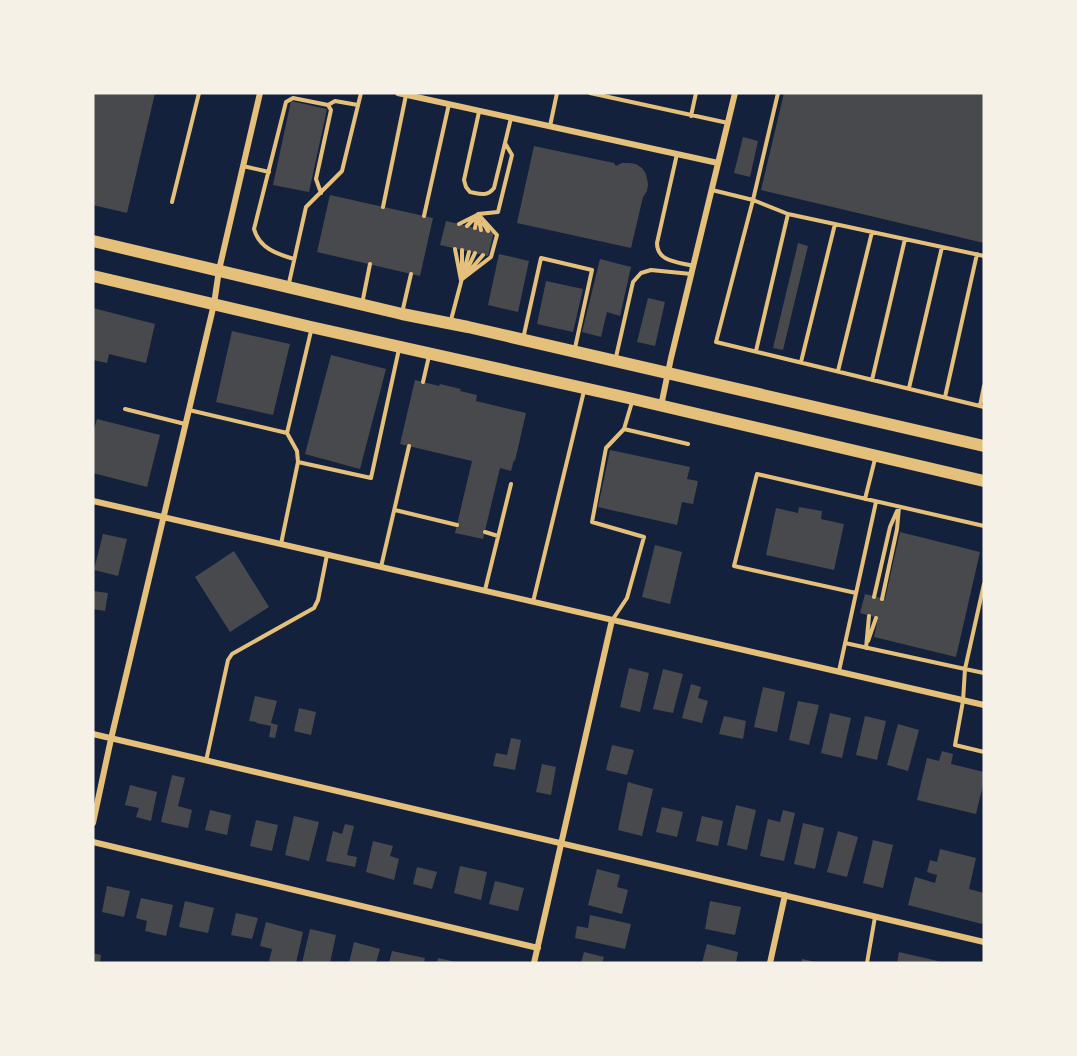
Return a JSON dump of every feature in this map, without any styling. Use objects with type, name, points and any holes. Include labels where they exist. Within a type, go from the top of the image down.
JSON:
[{"type":"main road","points":[[93,241],[402,314],[668,372],[984,446]]},
{"type":"main road","points":[[93,276],[984,481]]},
{"type":"street","points":[[93,823],[214,304],[219,270],[260,93]]},
{"type":"street","points":[[398,93],[718,163]]},
{"type":"street","points":[[661,405],[735,93]]},
{"type":"street","points":[[93,501],[984,705]]},
{"type":"street","points":[[534,963],[612,620]]},
{"type":"street","points":[[93,734],[984,942]]},
{"type":"street","points":[[93,842],[538,948]]},
{"type":"street","points":[[770,963],[785,896]]},
{"type":"lane","points":[[172,202],[199,93]]},
{"type":"lane","points":[[288,287],[306,207],[342,171],[361,93]]},
{"type":"lane","points":[[550,126],[557,93]]},
{"type":"lane","points":[[590,93],[728,123]]},
{"type":"lane","points":[[691,116],[696,93]]},
{"type":"lane","points":[[778,93],[717,342],[982,406],[984,386]]},
{"type":"lane","points":[[383,207],[406,95]]},
{"type":"lane","points":[[294,259],[275,253],[264,246],[256,237],[254,229],[286,102],[293,98],[328,105],[335,100],[358,105]]},
{"type":"lane","points":[[424,216],[449,104]]},
{"type":"lane","points":[[321,193],[316,178],[331,110],[328,105]]},
{"type":"lane","points":[[480,111],[464,180],[470,192],[484,195],[490,193],[494,188],[511,118]]},
{"type":"lane","points":[[459,224],[478,214],[498,212],[512,155],[505,143]]},
{"type":"lane","points":[[677,154],[657,250],[665,259],[693,266]]},
{"type":"lane","points":[[243,166],[269,172]]},
{"type":"lane","points":[[712,190],[753,200],[788,214],[984,256]]},
{"type":"lane","points":[[467,226],[478,214]]},
{"type":"lane","points":[[475,228],[478,214]]},
{"type":"lane","points":[[478,214],[482,230]]},
{"type":"lane","points":[[478,214],[488,231]]},
{"type":"lane","points":[[461,280],[491,257],[497,235],[478,214]]},
{"type":"lane","points":[[756,351],[788,214]]},
{"type":"lane","points":[[801,362],[835,224]]},
{"type":"lane","points":[[838,371],[872,232]]},
{"type":"lane","points":[[872,380],[905,239]]},
{"type":"lane","points":[[909,388],[942,247]]},
{"type":"lane","points":[[455,249],[461,280]]},
{"type":"lane","points":[[461,280],[462,250]]},
{"type":"lane","points":[[450,324],[469,252]]},
{"type":"lane","points":[[461,280],[475,253]]},
{"type":"lane","points":[[945,398],[977,254]]},
{"type":"lane","points":[[461,280],[483,255]]},
{"type":"lane","points":[[522,339],[542,258],[592,270],[574,351]]},
{"type":"lane","points":[[362,304],[370,264]]},
{"type":"lane","points":[[615,360],[633,282],[641,273],[651,270],[692,274]]},
{"type":"lane","points":[[402,314],[411,274]]},
{"type":"lane","points":[[280,544],[298,462],[297,451],[287,433],[311,327]]},
{"type":"lane","points":[[298,462],[371,478],[399,346]]},
{"type":"lane","points":[[423,382],[429,353]]},
{"type":"lane","points":[[533,602],[585,388]]},
{"type":"lane","points":[[612,620],[627,598],[644,537],[592,522],[606,448],[624,429],[633,399]]},
{"type":"lane","points":[[125,409],[185,424]]},
{"type":"lane","points":[[189,410],[287,433]]},
{"type":"lane","points":[[624,429],[688,444]]},
{"type":"lane","points":[[381,567],[409,446]]},
{"type":"lane","points":[[865,500],[876,456]]},
{"type":"lane","points":[[856,593],[734,566],[757,474],[984,526]]},
{"type":"lane","points":[[485,591],[511,484]]},
{"type":"lane","points":[[839,672],[876,502]]},
{"type":"lane","points":[[874,597],[890,527],[899,507]]},
{"type":"lane","points":[[882,599],[897,529],[899,507]]},
{"type":"lane","points":[[395,510],[457,525]]},
{"type":"lane","points":[[485,532],[498,536]]},
{"type":"lane","points":[[206,761],[228,660],[232,654],[314,608],[318,600],[327,555]]},
{"type":"lane","points":[[984,584],[965,669],[963,701],[955,745],[984,752]]},
{"type":"lane","points":[[866,648],[869,616]]},
{"type":"lane","points":[[866,648],[876,618]]},
{"type":"lane","points":[[845,643],[984,673]]},
{"type":"lane","points":[[867,963],[875,916]]},
{"type":"building","points":[[93,93],[155,93],[127,213],[93,205]]},
{"type":"building","points":[[784,93],[984,93],[984,243],[761,190]]},
{"type":"building","points":[[291,101],[327,109],[309,192],[273,185]]},
{"type":"building","points":[[743,137],[758,141],[750,177],[734,173]]},
{"type":"building","points":[[534,146],[614,163],[616,166],[629,163],[642,168],[648,184],[631,248],[517,223]]},
{"type":"building","points":[[330,195],[433,218],[420,276],[317,252]]},
{"type":"building","points":[[446,221],[494,232],[488,256],[440,245]]},
{"type":"building","points":[[798,243],[808,246],[783,350],[773,348]]},
{"type":"building","points":[[499,254],[529,261],[518,312],[488,305]]},
{"type":"building","points":[[600,259],[631,267],[620,316],[607,312],[601,337],[582,332]]},
{"type":"building","points":[[546,281],[583,289],[573,332],[537,324]]},
{"type":"building","points":[[648,298],[665,302],[655,346],[637,342]]},
{"type":"building","points":[[93,308],[155,324],[146,363],[109,354],[107,363],[93,360]]},
{"type":"building","points":[[232,331],[290,344],[273,415],[216,402]]},
{"type":"building","points":[[331,355],[386,369],[360,469],[305,454]]},
{"type":"building","points":[[415,380],[461,389],[460,391],[477,395],[476,401],[526,413],[511,471],[500,468],[483,539],[455,533],[472,461],[400,444]]},
{"type":"building","points":[[97,419],[160,435],[147,487],[93,473],[93,433]]},
{"type":"building","points":[[610,450],[690,467],[687,479],[698,481],[693,504],[682,502],[677,525],[598,507]]},
{"type":"building","points":[[799,507],[822,511],[821,519],[844,524],[834,570],[766,555],[776,508],[798,513]]},
{"type":"building","points":[[900,532],[980,552],[956,657],[874,637],[878,618],[860,613],[865,594],[885,599]]},
{"type":"building","points":[[103,534],[127,539],[118,576],[94,570]]},
{"type":"building","points":[[655,545],[682,552],[670,604],[642,597]]},
{"type":"building","points":[[234,551],[269,607],[230,632],[195,577]]},
{"type":"building","points":[[93,591],[108,593],[105,611],[93,609]]},
{"type":"building","points":[[629,668],[649,673],[640,712],[620,707]]},
{"type":"building","points":[[663,669],[683,674],[673,713],[653,709]]},
{"type":"building","points":[[691,684],[701,687],[698,698],[708,701],[702,723],[682,718]]},
{"type":"building","points":[[763,687],[785,692],[777,732],[754,727]]},
{"type":"building","points":[[255,696],[277,701],[271,723],[278,725],[275,738],[269,737],[271,726],[249,721]]},
{"type":"building","points":[[798,701],[819,705],[809,745],[789,740]]},
{"type":"building","points":[[299,708],[316,712],[311,735],[294,731]]},
{"type":"building","points":[[830,713],[851,718],[842,758],[821,753]]},
{"type":"building","points":[[724,716],[746,721],[743,739],[719,734]]},
{"type":"building","points":[[865,716],[886,721],[877,760],[856,755]]},
{"type":"building","points":[[898,724],[919,730],[908,771],[887,765]]},
{"type":"building","points":[[511,738],[521,740],[515,770],[493,766],[496,753],[507,755]]},
{"type":"building","points":[[612,745],[634,750],[627,775],[606,770]]},
{"type":"building","points":[[942,751],[953,754],[951,764],[984,772],[976,814],[917,800],[927,758],[939,761]]},
{"type":"building","points":[[542,764],[556,767],[551,795],[536,792]]},
{"type":"building","points":[[172,775],[185,778],[178,806],[192,810],[188,828],[161,822]]},
{"type":"building","points":[[628,782],[653,789],[642,836],[618,830]]},
{"type":"building","points":[[130,785],[157,792],[151,821],[136,817],[139,808],[125,805]]},
{"type":"building","points":[[736,805],[756,810],[747,850],[727,845]]},
{"type":"building","points":[[662,807],[683,812],[677,837],[656,832]]},
{"type":"building","points":[[210,810],[231,815],[227,835],[205,830]]},
{"type":"building","points":[[783,810],[795,813],[784,861],[760,856],[768,819],[780,822]]},
{"type":"building","points":[[294,816],[319,822],[309,861],[285,855]]},
{"type":"building","points":[[702,816],[723,821],[718,846],[696,841]]},
{"type":"building","points":[[256,820],[278,825],[272,851],[250,846]]},
{"type":"building","points":[[803,823],[824,828],[815,869],[794,864]]},
{"type":"building","points":[[345,824],[354,826],[347,855],[357,857],[355,867],[326,861],[333,831],[342,834]]},
{"type":"building","points":[[838,831],[858,837],[847,877],[827,872]]},
{"type":"building","points":[[873,840],[893,845],[883,888],[863,883]]},
{"type":"building","points":[[373,841],[393,846],[390,856],[399,859],[394,880],[366,872]]},
{"type":"building","points":[[940,849],[976,858],[969,889],[984,893],[982,924],[908,905],[915,877],[935,883],[937,875],[927,872],[930,860],[937,862]]},
{"type":"building","points":[[460,866],[487,872],[481,900],[454,893]]},
{"type":"building","points":[[417,867],[437,872],[432,889],[413,884]]},
{"type":"building","points":[[597,869],[620,875],[617,887],[628,890],[622,914],[588,905]]},
{"type":"building","points":[[495,881],[524,888],[518,911],[489,904]]},
{"type":"building","points":[[107,886],[130,891],[124,917],[102,912]]},
{"type":"building","points":[[141,898],[173,905],[166,936],[145,931],[147,921],[136,918]]},
{"type":"building","points":[[185,901],[214,908],[208,933],[179,927]]},
{"type":"building","points":[[710,901],[741,907],[735,935],[705,929]]},
{"type":"building","points":[[236,913],[258,918],[252,939],[231,935]]},
{"type":"building","points":[[590,915],[631,924],[625,949],[575,938],[577,926],[588,928]]},
{"type":"building","points":[[266,922],[303,932],[296,963],[269,961],[272,949],[260,946]]},
{"type":"building","points":[[310,929],[336,935],[330,963],[302,963]]},
{"type":"building","points":[[354,942],[380,949],[376,963],[349,963]]},
{"type":"building","points":[[707,944],[738,952],[736,963],[702,963]]},
{"type":"building","points":[[392,951],[425,958],[424,963],[389,963]]},
{"type":"building","points":[[584,952],[604,957],[602,963],[581,963]]},
{"type":"building","points":[[899,952],[942,962],[942,963],[897,963]]},
{"type":"building","points":[[93,953],[101,955],[100,963],[93,963]]},
{"type":"building","points":[[438,958],[456,962],[456,963],[437,963]]},
{"type":"building","points":[[802,959],[816,962],[816,963],[801,963]]}]
